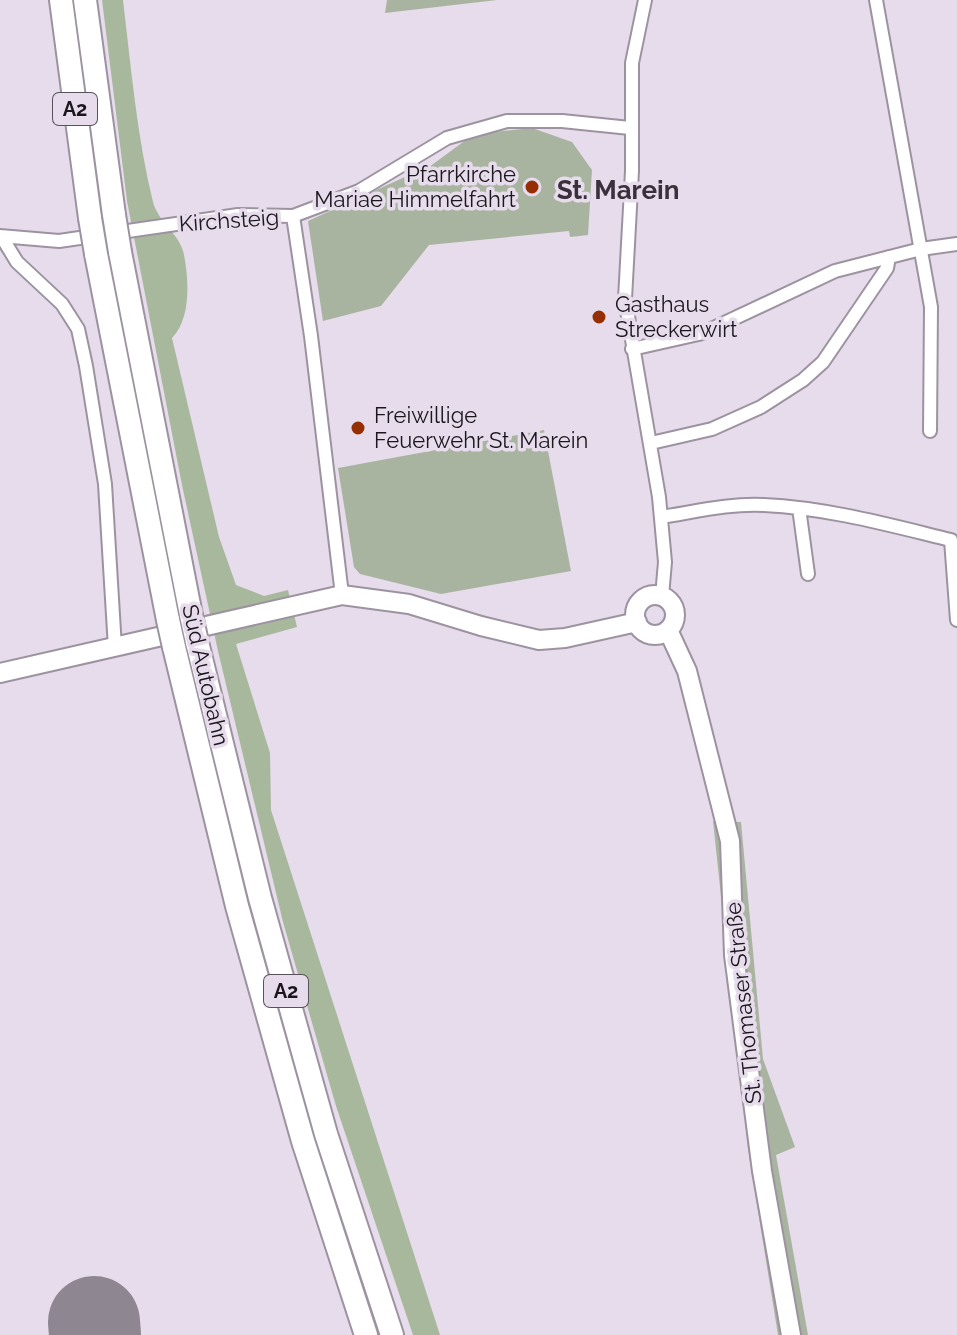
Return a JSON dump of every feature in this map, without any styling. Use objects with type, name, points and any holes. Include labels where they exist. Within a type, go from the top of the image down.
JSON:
[{"type":"highway","name":"Süd Autobahn","points":[[61,0],[96,254],[174,647],[237,906],[303,1141],[366,1335]]},
{"type":"highway","name":"Süd Autobahn","points":[[85,0],[120,252],[197,642],[268,928],[326,1134],[392,1335]]},
{"type":"main road","points":[[0,673],[342,595],[409,604],[539,640],[565,638],[637,622]]},
{"type":"main road","points":[[647,596],[662,596],[675,609],[675,620],[668,630],[654,635],[641,628],[635,614],[641,600],[647,596]]},
{"type":"main road","name":"St. Thomaser Straße","points":[[668,630],[687,671],[730,841],[734,955],[762,1171],[791,1335]]},
{"type":"street","points":[[645,0],[632,63],[632,171],[625,299],[661,517],[665,562],[662,596]]},
{"type":"street","points":[[876,0],[931,307],[930,431]]},
{"type":"street","name":"Kirchsteig","points":[[0,236],[59,241],[238,215],[293,216],[359,191],[447,138],[507,121],[562,121],[630,128]]},
{"type":"street","points":[[293,216],[313,351],[342,595]]},
{"type":"street","points":[[0,236],[17,262],[62,304],[78,329],[105,484],[115,648]]},
{"type":"street","points":[[632,349],[703,333],[835,271],[921,249],[957,244]]},
{"type":"street","points":[[651,443],[712,429],[761,407],[803,380],[823,362],[887,268],[889,257]]},
{"type":"street","points":[[661,517],[762,504],[833,511],[951,540],[957,620]]},
{"type":"street","points":[[799,508],[808,574]]},
{"type":"green space","points":[[102,0],[123,0],[147,177],[156,209],[179,241],[184,255],[187,276],[185,310],[183,321],[172,338],[219,537],[236,585],[264,596],[288,590],[297,627],[236,644],[270,753],[271,810],[440,1335],[413,1335],[336,1106],[283,922],[182,485],[127,201]]},
{"type":"green space","points":[[387,0],[497,0],[385,13]]},
{"type":"green space","points":[[532,128],[572,142],[592,170],[588,235],[570,237],[569,231],[429,245],[381,306],[323,321],[308,221],[407,176],[410,181],[474,134]]},
{"type":"green space","points":[[544,430],[571,571],[441,594],[360,574],[354,567],[338,468]]},
{"type":"green space","points":[[713,821],[741,822],[763,1059],[795,1147],[776,1155],[808,1335],[778,1335],[748,1149]]},
{"type":"runway","points":[[94,1322],[95,1335]]},
{"type":"place","name":"Pfarrkirche Mariae Himmelfahrt","points":[[532,187]]},
{"type":"place","name":"Gasthaus Streckerwirt","points":[[599,317]]},
{"type":"place","name":"Freiwillige Feuerwehr St. Marein","points":[[358,428]]},
{"type":"district","name":"St. Marein","points":[[618,190]]}]
